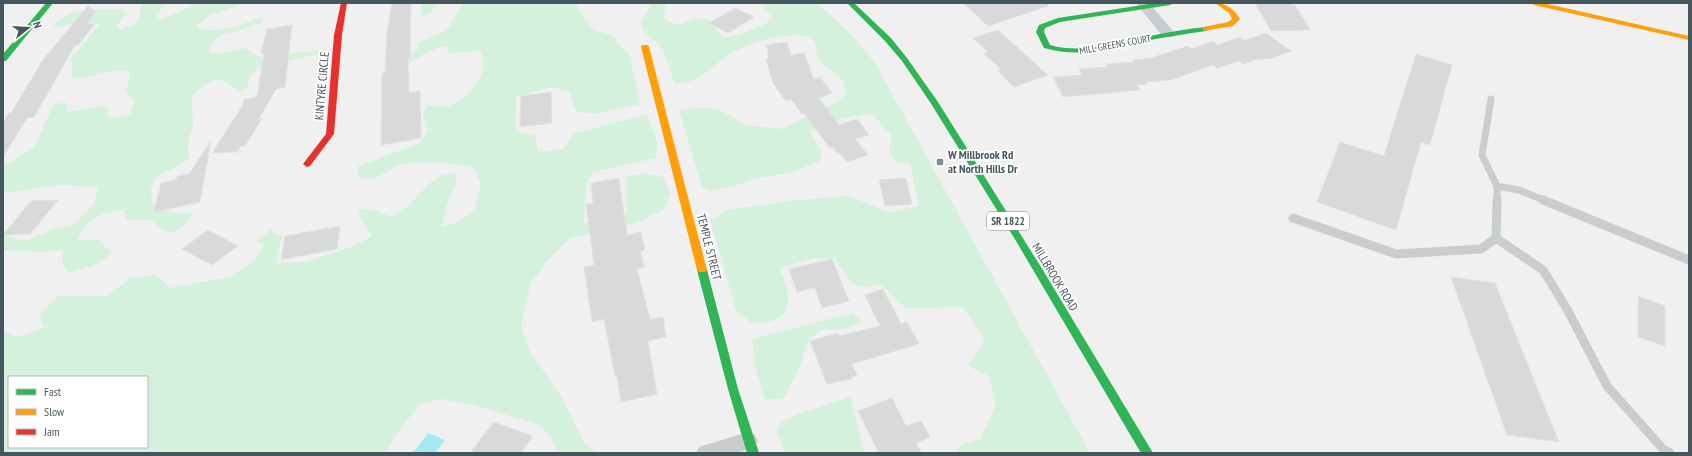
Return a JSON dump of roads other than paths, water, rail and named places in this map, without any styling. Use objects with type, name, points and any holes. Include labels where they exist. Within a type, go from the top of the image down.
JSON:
[{"type":"street","points":[[3,59],[50,3]]},
{"type":"street","name":"KINTYRE CIRCLE","points":[[307,164],[330,134],[338,35],[344,3]]},
{"type":"street","name":"MILLBROOK ROAD","points":[[850,3],[886,35],[911,66],[987,186],[1147,453]]},
{"type":"street","name":"MILL GREENS COURT","points":[[1170,3],[1144,5],[1049,22],[1042,27],[1040,32],[1042,39],[1047,46],[1056,50],[1082,50],[1168,34],[1221,27],[1230,24],[1236,19],[1232,12],[1218,3]]},
{"type":"street","points":[[1534,3],[1689,38]]},
{"type":"street","points":[[1144,5],[1168,34]]},
{"type":"street","name":"TEMPLE STREET","points":[[645,47],[733,389],[750,447]]},
{"type":"street","points":[[706,453],[750,447]]},
{"type":"lane","points":[[1491,99],[1482,155],[1497,186],[1496,238]]},
{"type":"lane","points":[[1497,186],[1519,190],[1689,260]]},
{"type":"lane","points":[[1293,218],[1396,254],[1481,249],[1496,238]]},
{"type":"lane","points":[[1496,238],[1543,270],[1568,309],[1607,386],[1663,449],[1670,453]]},
{"type":"water","points":[[428,433],[445,440],[435,453],[413,453]]},
{"type":"place","name":"W Millbrook Rd at North Hills Dr","points":[[940,162]]}]
